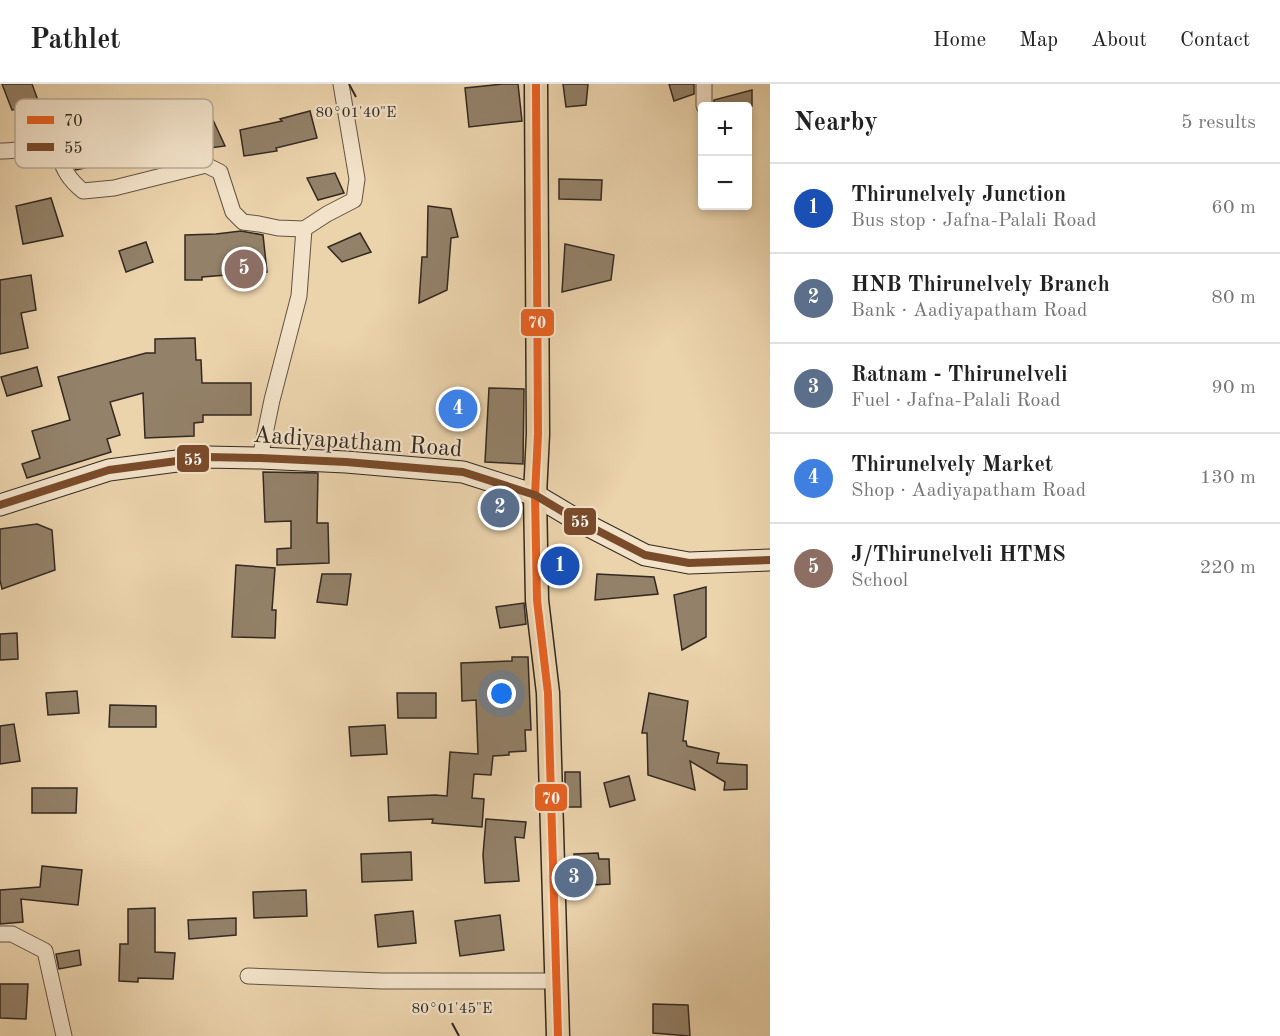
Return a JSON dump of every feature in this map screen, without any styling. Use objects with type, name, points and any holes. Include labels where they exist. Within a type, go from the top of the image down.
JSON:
[{"type":"main road","points":[[536,84],[537,600],[548,693],[558,1036]]},
{"type":"street","points":[[212,168],[220,172],[233,212],[243,222],[278,228],[304,229],[354,200],[357,179],[341,84]]},
{"type":"street","points":[[704,84],[704,102]]},
{"type":"street","points":[[63,168],[72,182],[83,191],[114,188],[194,168]]},
{"type":"street","points":[[260,458],[272,400],[299,296],[304,229]]},
{"type":"street","name":"Aadiyapatham Road","points":[[0,505],[109,470],[207,457],[346,462],[463,472],[535,495],[645,555],[689,564],[770,560]]},
{"type":"street","points":[[0,934],[12,934],[45,951],[64,1036]]},
{"type":"street","points":[[248,976],[382,981],[555,981]]},
{"type":"building","points":[[2,84],[32,84],[37,99],[15,99],[15,110],[12,110]]},
{"type":"building","points":[[518,84],[522,121],[469,127],[465,88]]},
{"type":"building","points":[[563,84],[588,84],[586,105],[566,107]]},
{"type":"building","points":[[669,84],[694,84],[694,94],[674,101]]},
{"type":"building","points":[[752,90],[752,102],[714,102],[714,100]]},
{"type":"building","points":[[310,111],[317,138],[276,148],[277,151],[244,156],[240,130],[282,121],[280,119]]},
{"type":"building","points":[[213,120],[225,146],[213,148]]},
{"type":"building","points":[[335,173],[344,193],[318,200],[307,178]]},
{"type":"building","points":[[559,179],[602,180],[601,200],[559,199]]},
{"type":"building","points":[[51,198],[63,236],[23,244],[16,206]]},
{"type":"building","points":[[428,206],[451,209],[458,237],[451,238],[447,290],[419,303],[422,257],[427,257]]},
{"type":"building","points":[[241,231],[263,235],[267,272],[185,280],[185,235]]},
{"type":"building","points":[[360,233],[371,252],[342,262],[328,247]]},
{"type":"building","points":[[146,242],[153,262],[126,272],[119,251]]},
{"type":"building","points":[[565,244],[614,255],[611,280],[562,292]]},
{"type":"building","points":[[31,275],[36,310],[21,313],[28,348],[0,354],[0,280]]},
{"type":"building","points":[[195,338],[196,360],[201,360],[202,383],[251,383],[251,415],[203,415],[203,422],[194,423],[194,436],[145,438],[143,393],[110,402],[120,435],[107,439],[111,452],[27,478],[22,464],[40,458],[32,431],[70,420],[58,377],[146,353],[155,353],[155,339]]},
{"type":"building","points":[[37,367],[42,386],[7,396],[1,377]]},
{"type":"building","points":[[489,388],[524,389],[523,464],[485,462]]},
{"type":"building","points":[[263,472],[318,473],[317,523],[328,523],[329,563],[277,565],[277,549],[291,548],[291,521],[265,522]]},
{"type":"building","points":[[37,524],[52,530],[55,570],[2,589],[0,529]]},
{"type":"building","points":[[236,565],[275,568],[272,610],[276,610],[275,638],[232,637]]},
{"type":"building","points":[[322,574],[351,574],[347,605],[317,602]]},
{"type":"building","points":[[597,574],[654,577],[658,594],[595,600]]},
{"type":"building","points":[[706,587],[706,637],[682,650],[674,595]]},
{"type":"building","points":[[524,603],[526,624],[500,628],[496,607]]},
{"type":"building","points":[[17,633],[18,659],[0,660],[0,634]]},
{"type":"building","points":[[512,657],[528,657],[531,730],[525,730],[526,751],[493,756],[491,775],[474,774],[472,798],[484,799],[482,827],[432,823],[433,819],[389,821],[388,797],[447,796],[450,752],[478,754],[476,700],[462,701],[461,663],[512,661]]},
{"type":"building","points":[[77,691],[79,713],[48,715],[46,693]]},
{"type":"building","points":[[397,693],[436,693],[436,718],[398,718]]},
{"type":"building","points":[[649,693],[688,701],[683,741],[686,741],[687,746],[719,753],[717,763],[747,765],[747,789],[724,790],[725,782],[690,761],[695,790],[648,775],[647,733],[642,733]]},
{"type":"building","points":[[110,705],[156,706],[156,727],[109,727]]},
{"type":"building","points":[[14,724],[20,761],[0,764],[0,726]]},
{"type":"building","points":[[385,725],[387,754],[351,756],[349,727]]},
{"type":"building","points":[[565,772],[580,772],[581,807],[565,807]]},
{"type":"building","points":[[629,776],[635,800],[610,807],[604,783]]},
{"type":"building","points":[[32,788],[77,788],[76,813],[32,813]]},
{"type":"building","points":[[486,819],[526,822],[524,838],[515,837],[519,881],[485,883],[483,855]]},
{"type":"building","points":[[411,852],[412,880],[362,882],[361,854]]},
{"type":"building","points":[[598,853],[599,859],[609,859],[610,884],[575,886],[574,854]]},
{"type":"building","points":[[42,866],[82,870],[78,905],[21,899],[23,922],[0,924],[0,890],[40,887]]},
{"type":"building","points":[[306,890],[307,916],[254,918],[253,892]]},
{"type":"building","points":[[155,908],[155,952],[175,953],[173,979],[138,978],[138,982],[119,981],[120,944],[128,944],[128,909]]},
{"type":"building","points":[[413,911],[416,943],[378,947],[375,915]]},
{"type":"building","points":[[500,915],[504,950],[460,956],[455,921]]},
{"type":"building","points":[[236,918],[236,935],[189,939],[188,920]]},
{"type":"building","points":[[79,950],[81,965],[59,969],[56,954]]},
{"type":"building","points":[[0,984],[28,984],[26,1019],[0,1018]]},
{"type":"building","points":[[653,1004],[688,1005],[690,1036],[653,1033]]},
{"type":"transit line","name":"70","points":[[536,84],[537,600],[548,693],[558,1036]]},
{"type":"transit line","name":"55","points":[[0,505],[109,470],[207,457],[346,462],[463,472],[535,495],[577,520],[645,555],[689,563],[770,560]]},
{"type":"place","name":"J/Thirunelveli HTMS","points":[[244,269]]},
{"type":"place","name":"Thirunelvely Market","points":[[458,409]]},
{"type":"place","name":"HNB Thirunelvely Branch","points":[[500,508]]},
{"type":"place","name":"Thirunelvely Junction","points":[[560,566]]},
{"type":"place","name":"Ratnam - Thirunelveli","points":[[574,878]]}]
